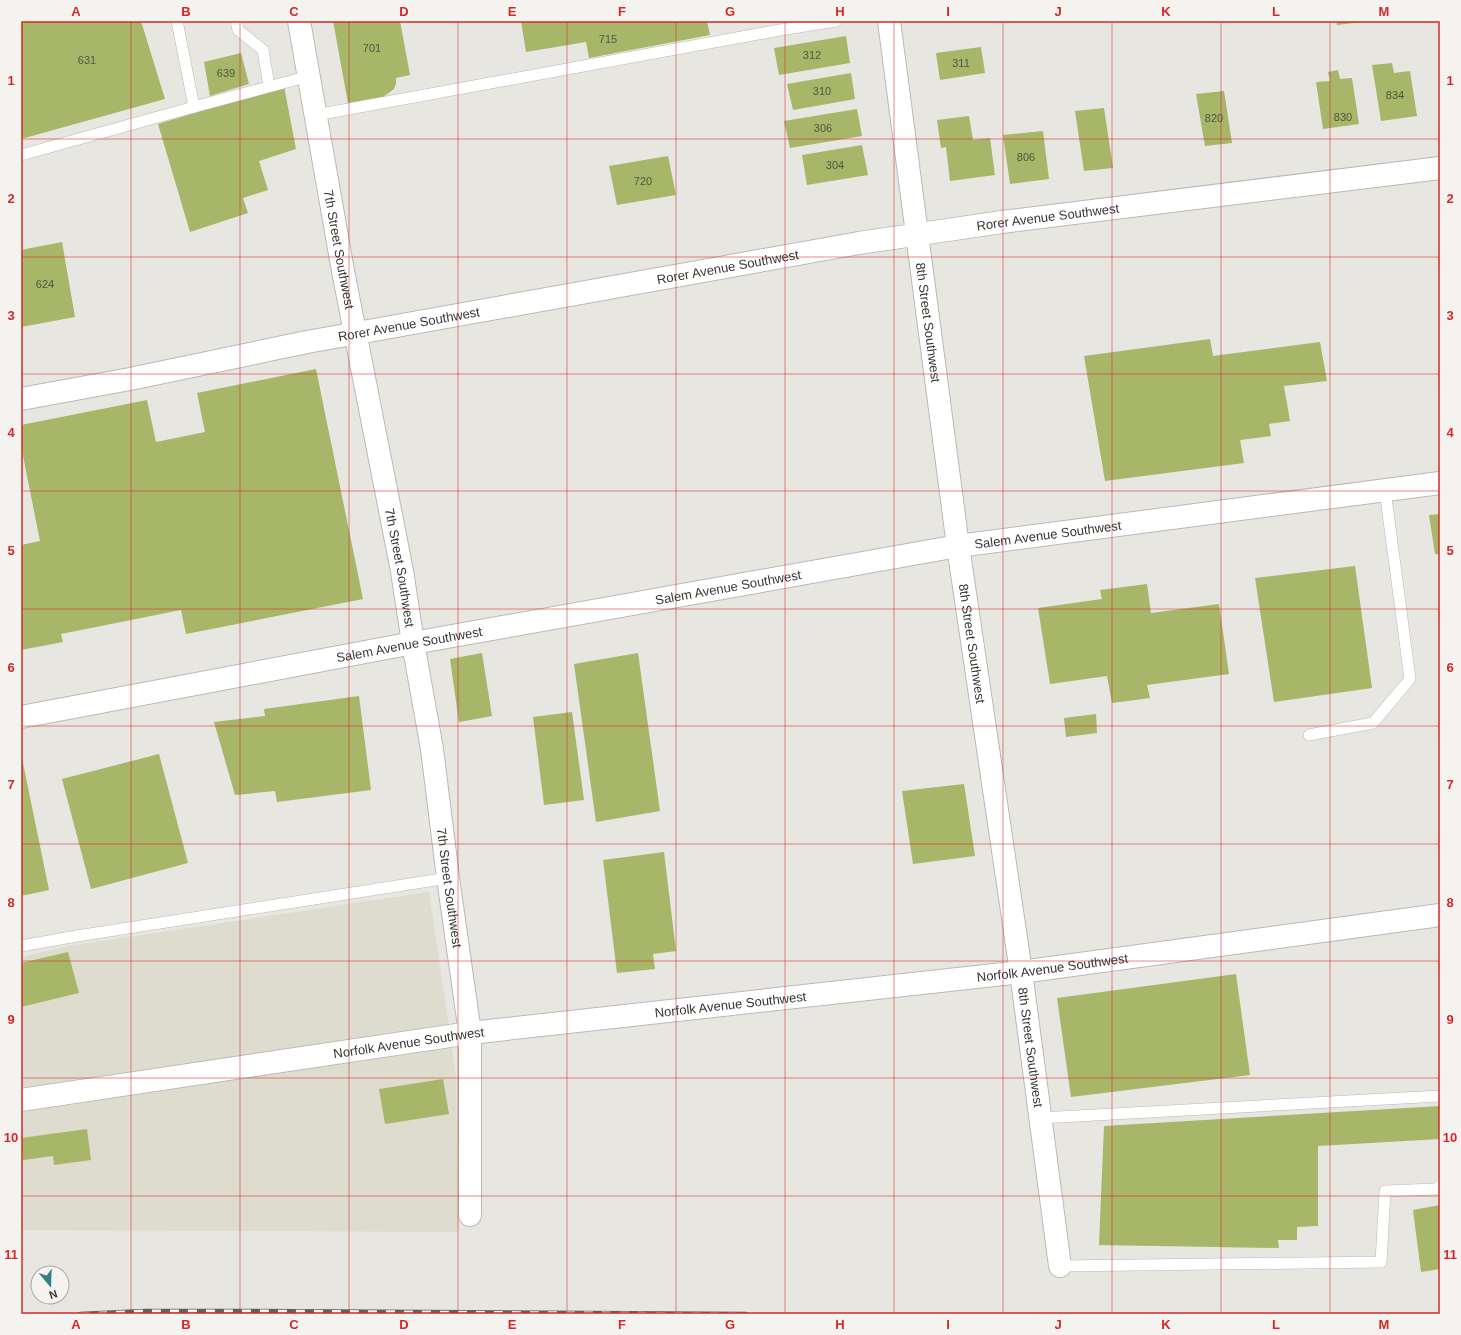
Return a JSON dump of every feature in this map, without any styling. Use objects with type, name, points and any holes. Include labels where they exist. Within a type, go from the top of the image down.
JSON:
[{"type":"street","name":"7th Street Southwest","points":[[299,21],[343,271],[402,571],[432,749],[448,878],[470,1033],[470,1215]]},
{"type":"street","name":"8th Street Southwest","points":[[888,21],[958,546],[1021,972],[1060,1266]]},
{"type":"street","name":"Rorer Avenue Southwest","points":[[21,399],[130,379],[307,342],[859,243],[1018,220],[1440,168]]},
{"type":"street","name":"Salem Avenue Southwest","points":[[21,716],[414,643],[958,546],[1440,483]]},
{"type":"street","name":"Norfolk Avenue Southwest","points":[[21,1100],[470,1033],[1021,972],[1440,915]]},
{"type":"lane","points":[[177,21],[194,107]]},
{"type":"lane","points":[[236,21],[238,30],[263,50],[270,86]]},
{"type":"lane","points":[[316,115],[836,21]]},
{"type":"lane","points":[[21,155],[309,76]]},
{"type":"lane","points":[[1309,735],[1373,723],[1410,679],[1385,490]]},
{"type":"lane","points":[[21,946],[448,878]]},
{"type":"lane","points":[[1040,1118],[1440,1096]]},
{"type":"lane","points":[[1060,1266],[1381,1262],[1385,1191],[1436,1189],[1440,1186]]},
{"type":"shaded area","points":[[429,892],[456,1076],[458,1232],[21,1230],[21,957],[68,946]]},
{"type":"building","points":[[21,21],[141,21],[165,99],[21,139]]},
{"type":"building","points":[[333,21],[400,21],[410,75],[396,78],[394,89],[383,97],[348,103]]},
{"type":"building","points":[[521,21],[707,21],[710,35],[589,58],[586,42],[526,52]]},
{"type":"building","points":[[1336,21],[1362,21],[1362,22],[1337,25]]},
{"type":"building","points":[[846,36],[850,63],[779,75],[774,48]]},
{"type":"building","points":[[981,47],[985,73],[940,80],[936,53]]},
{"type":"building","points":[[241,53],[249,84],[210,96],[204,62]]},
{"type":"building","points":[[1392,63],[1394,73],[1410,71],[1417,116],[1381,121],[1372,65]]},
{"type":"building","points":[[1338,70],[1340,79],[1352,78],[1359,124],[1323,129],[1316,82],[1330,81],[1328,72]]},
{"type":"building","points":[[851,73],[855,99],[793,110],[787,84]]},
{"type":"building","points":[[284,86],[296,149],[259,161],[268,190],[243,198],[248,213],[190,232],[158,124]]},
{"type":"building","points":[[1224,91],[1232,143],[1205,146],[1196,94]]},
{"type":"building","points":[[1104,108],[1113,168],[1084,171],[1075,111]]},
{"type":"building","points":[[857,109],[862,136],[790,148],[784,121]]},
{"type":"building","points":[[969,116],[973,140],[990,138],[995,175],[950,181],[946,147],[941,148],[937,120]]},
{"type":"building","points":[[1043,131],[1049,179],[1010,184],[1003,135]]},
{"type":"building","points":[[862,145],[868,175],[807,185],[802,155]]},
{"type":"building","points":[[668,156],[676,195],[617,205],[609,166]]},
{"type":"building","points":[[62,242],[75,317],[21,327],[21,250]]},
{"type":"building","points":[[1210,339],[1213,356],[1320,342],[1327,381],[1284,386],[1290,421],[1269,424],[1271,436],[1240,440],[1244,463],[1105,481],[1084,356]]},
{"type":"building","points":[[316,369],[363,599],[186,634],[181,610],[61,634],[63,642],[21,650],[21,545],[40,541],[21,446],[21,425],[147,400],[156,442],[205,432],[197,393]]},
{"type":"building","points":[[1440,514],[1440,554],[1435,554],[1429,515]]},
{"type":"building","points":[[1355,566],[1372,688],[1274,702],[1255,578]]},
{"type":"building","points":[[1147,584],[1151,613],[1219,604],[1229,674],[1147,685],[1150,698],[1112,703],[1107,676],[1050,684],[1038,608],[1102,599],[1100,590]]},
{"type":"building","points":[[482,653],[492,716],[459,722],[450,659]]},
{"type":"building","points":[[638,653],[660,811],[596,822],[574,664]]},
{"type":"building","points":[[359,696],[371,790],[277,802],[275,791],[235,795],[214,722],[265,716],[264,709]]},
{"type":"building","points":[[572,712],[584,800],[544,805],[533,717]]},
{"type":"building","points":[[1096,714],[1097,733],[1066,737],[1064,718]]},
{"type":"building","points":[[21,753],[49,890],[21,896]]},
{"type":"building","points":[[159,754],[188,863],[91,889],[62,779]]},
{"type":"building","points":[[964,784],[975,856],[913,864],[902,791]]},
{"type":"building","points":[[664,852],[676,951],[653,954],[655,969],[617,973],[603,860]]},
{"type":"building","points":[[68,952],[79,993],[21,1007],[21,963]]},
{"type":"building","points":[[1236,974],[1250,1075],[1071,1097],[1057,998]]},
{"type":"building","points":[[443,1079],[449,1114],[385,1124],[379,1089]]},
{"type":"building","points":[[1440,1106],[1440,1139],[1318,1146],[1318,1226],[1297,1227],[1297,1240],[1278,1240],[1279,1248],[1099,1245],[1104,1126]]},
{"type":"building","points":[[87,1129],[91,1160],[54,1165],[53,1156],[23,1160],[21,1138]]},
{"type":"building","points":[[1440,1205],[1440,1269],[1421,1272],[1413,1210]]},
{"type":"railway","points":[[80,1314],[145,1311],[746,1314]]}]
